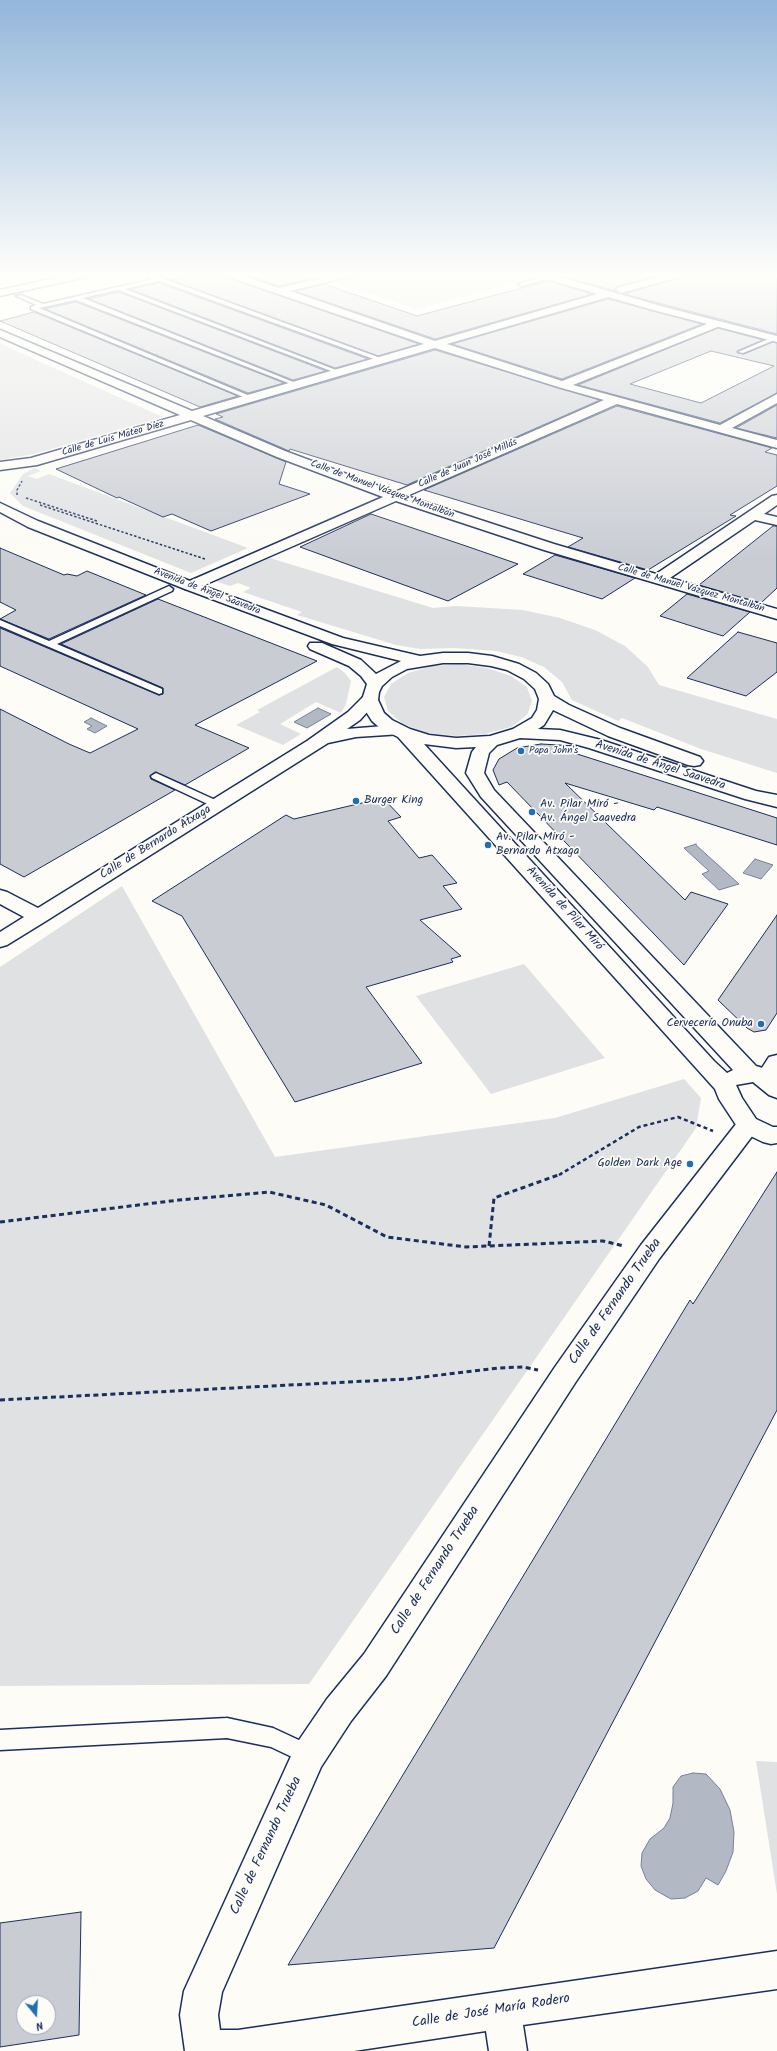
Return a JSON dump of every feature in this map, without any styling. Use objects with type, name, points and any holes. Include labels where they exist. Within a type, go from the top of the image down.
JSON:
[{"type":"street","name":"Calle de Manuel Vázquez Montalbán","points":[[81,369],[191,417],[281,454],[394,496],[549,548],[777,614]]},
{"type":"street","name":"Calle de Luis Mateo Díez","points":[[0,478],[29,464],[356,369]]},
{"type":"street","points":[[511,369],[562,385],[777,444]]},
{"type":"street","points":[[562,385],[603,369]]},
{"type":"street","points":[[721,429],[777,398]]},
{"type":"street","name":"Calle de Juan José Millás","points":[[190,586],[230,567],[615,400]]},
{"type":"street","name":"Calle de Luis Mateo Díez","points":[[0,466],[29,464]]},
{"type":"street","points":[[657,580],[777,499]]},
{"type":"street","name":"Avenida de Ángel Saavedra","points":[[0,507],[33,524],[190,586],[338,640],[420,661]]},
{"type":"street","points":[[754,515],[777,521]]},
{"type":"street","name":"Avenida de Ángel Saavedra","points":[[0,522],[26,535],[329,651],[355,663],[367,673],[376,684]]},
{"type":"street","points":[[443,658],[468,658],[492,661],[513,667],[530,676],[542,687],[547,699],[545,710],[538,720],[519,733],[491,741],[456,743],[428,740],[400,732],[378,717],[373,710],[370,700],[371,692],[376,684],[386,674],[402,666],[420,661],[443,658]]},
{"type":"street","name":"Avenida de Ángel Saavedra","points":[[547,699],[562,709],[621,734],[685,758],[777,786]]},
{"type":"street","name":"Calle de Bernardo Atxaga","points":[[0,942],[313,745],[354,716],[370,700]]},
{"type":"street","name":"Calle de Bernardo Atxaga","points":[[313,745],[334,736],[356,732],[400,732]]},
{"type":"street","name":"Avenida de Pilar Miró","points":[[400,732],[725,1085],[731,1099],[762,1136]]},
{"type":"street","name":"Avenida de Ángel Saavedra","points":[[519,733],[560,735],[595,744],[751,795],[777,801]]},
{"type":"street","name":"Avenida de Pilar Miró","points":[[491,741],[481,752],[475,773],[487,793],[768,1076]]},
{"type":"street","points":[[0,896],[39,917]]},
{"type":"street","points":[[725,1085],[732,1079],[768,1076]]},
{"type":"street","name":"Calle de Fernando Trueba","points":[[205,2050],[199,2015],[202,1990],[309,1756],[339,1710],[375,1665],[565,1375],[650,1252],[762,1136]]},
{"type":"street","name":"Calle de José María Rodero","points":[[205,2050],[238,2049],[720,1977],[777,1970]]},
{"type":"street","points":[[502,2010],[508,2051]]},
{"type":"lane","points":[[180,369],[253,399]]},
{"type":"lane","points":[[255,369],[298,386]]},
{"type":"lane","points":[[330,369],[341,373]]},
{"type":"lane","points":[[50,644],[169,589]]},
{"type":"lane","points":[[0,623],[159,691]]},
{"type":"lane","points":[[156,776],[218,805]]},
{"type":"lane","points":[[0,1740],[227,1728],[273,1738],[309,1756]]},
{"type":"path","points":[[29,464],[30,468],[16,494],[98,521]]},
{"type":"path","points":[[14,496],[92,523],[230,567]]},
{"type":"path","points":[[489,1246],[494,1198],[534,1182],[554,1177],[639,1127],[678,1117],[704,1126],[762,1136]]},
{"type":"path","points":[[0,1222],[179,1200],[269,1192],[326,1205],[387,1237],[466,1247],[603,1241],[650,1252]]},
{"type":"path","points":[[0,1400],[407,1379],[522,1367],[565,1375]]},
{"type":"shaded area","points":[[0,369],[55,369],[163,417],[34,454],[0,460]]},
{"type":"shaded area","points":[[34,468],[41,471],[28,476],[37,479],[49,474],[248,548],[191,573],[23,506],[10,493],[23,474]]},
{"type":"shaded area","points":[[270,558],[433,608],[456,606],[523,610],[560,618],[595,630],[625,646],[648,667],[659,685],[777,719],[777,773],[701,749],[622,718],[618,721],[572,700],[562,682],[544,667],[521,657],[496,651],[455,648],[420,649],[396,645],[297,615],[302,612],[243,592],[251,588],[238,583],[230,586],[215,581]]},
{"type":"shaded area","points":[[460,664],[487,668],[511,676],[527,687],[532,701],[527,715],[511,727],[485,734],[456,736],[427,733],[403,724],[388,711],[384,697],[391,684],[408,673],[432,666]]},
{"type":"shaded area","points":[[337,667],[345,673],[351,681],[346,704],[341,713],[316,702],[280,724],[301,734],[283,745],[236,725],[260,712],[257,710]]},
{"type":"shaded area","points":[[318,708],[331,714],[307,728],[294,722]]},
{"type":"shaded area","points":[[91,718],[107,726],[95,733],[87,729],[92,726],[84,722]]},
{"type":"shaded area","points":[[696,844],[739,884],[719,890],[702,874],[709,871],[684,848]]},
{"type":"shaded area","points":[[755,859],[773,865],[761,879],[743,873]]},
{"type":"shaded area","points":[[122,886],[275,1157],[555,1118],[684,1079],[701,1098],[696,1128],[309,1684],[0,1686],[0,967]]},
{"type":"shaded area","points":[[524,964],[605,1058],[491,1094],[416,996]]},
{"type":"shaded area","points":[[756,1761],[777,1762],[777,1894]]},
{"type":"shaded area","points":[[693,1773],[706,1774],[720,1789],[730,1810],[734,1832],[733,1852],[726,1871],[718,1885],[706,1878],[698,1891],[685,1898],[671,1899],[655,1890],[646,1879],[641,1866],[642,1853],[650,1839],[664,1828],[670,1818],[673,1803],[673,1787],[681,1776]]},
{"type":"building","points":[[111,369],[172,369],[238,396],[200,407]]},
{"type":"building","points":[[189,369],[247,369],[284,383],[248,393]]},
{"type":"building","points":[[265,369],[320,369],[326,371],[293,380]]},
{"type":"building","points":[[371,369],[497,369],[600,400],[407,485],[290,449],[289,451],[215,419],[223,417],[216,414]]},
{"type":"building","points":[[530,369],[588,369],[562,379]]},
{"type":"building","points":[[618,369],[668,369],[630,384],[701,403],[769,369],[777,369],[777,393],[720,423],[578,385]]},
{"type":"building","points":[[777,405],[777,438],[736,428]]},
{"type":"building","points":[[617,406],[772,448],[765,452],[777,455],[777,486],[730,515],[736,516],[648,570],[568,547],[583,538],[424,490]]},
{"type":"building","points":[[198,425],[286,462],[279,484],[310,494],[211,531],[172,514],[163,517],[119,497],[117,498],[56,469]]},
{"type":"building","points":[[371,514],[518,564],[448,601],[300,547]]},
{"type":"building","points":[[773,526],[777,526],[777,588],[761,603],[699,585]]},
{"type":"building","points":[[0,548],[64,575],[67,574],[77,576],[87,571],[146,595],[49,639],[0,619],[16,610],[0,602]]},
{"type":"building","points":[[555,555],[635,578],[602,599],[523,574]]},
{"type":"building","points":[[687,594],[750,612],[723,636],[660,616]]},
{"type":"building","points":[[158,599],[317,661],[195,725],[249,748],[185,785],[155,772],[150,776],[151,779],[175,790],[24,877],[0,864],[0,709],[90,753],[138,729],[0,666],[0,628],[159,695],[163,694],[163,688],[61,644]]},
{"type":"building","points":[[738,632],[777,643],[777,672],[746,696],[687,678]]},
{"type":"building","points":[[541,744],[577,746],[571,752],[777,818],[777,845],[657,807],[654,810],[565,783],[685,900],[691,892],[728,904],[684,965],[507,782],[499,785],[493,770],[499,759],[517,748]]},
{"type":"building","points":[[383,798],[401,817],[388,821],[419,858],[432,855],[457,883],[443,886],[462,909],[420,920],[461,956],[451,959],[453,962],[366,987],[422,1063],[295,1102],[182,916],[152,901],[286,815],[294,819]]},
{"type":"building","points":[[777,915],[777,1013],[766,1030],[754,1032],[747,1028],[718,1000]]},
{"type":"building","points":[[777,1172],[777,1410],[494,1948],[288,1965],[690,1300],[693,1304]]},
{"type":"building","points":[[81,1912],[79,2035],[0,2047],[0,1923]]},
{"type":"place","name":"Papa John's","points":[[521,751]]},
{"type":"place","name":"Burger King","points":[[356,801]]},
{"type":"place","name":"Av. Pilar Miró - Av. Ángel Saavedra","points":[[532,812]]},
{"type":"place","name":"Av. Pilar Miró - Bernardo Atxaga","points":[[488,845]]},
{"type":"place","name":"Cervecería Onuba","points":[[761,1024]]},
{"type":"place","name":"Golden Dark Age","points":[[690,1164]]}]
